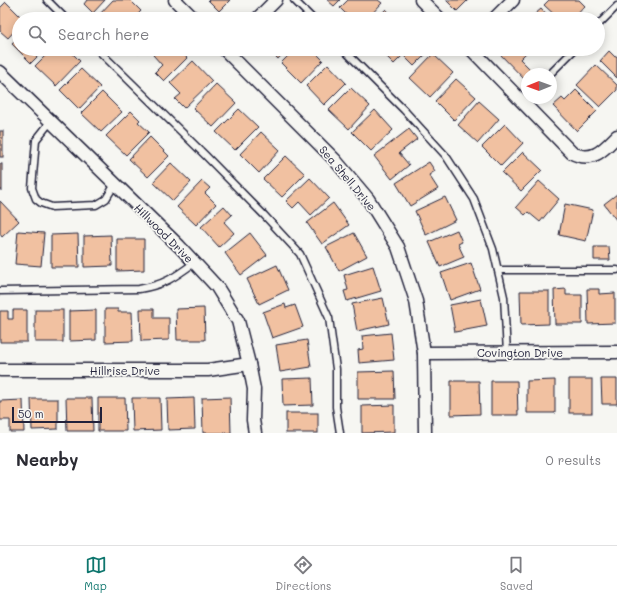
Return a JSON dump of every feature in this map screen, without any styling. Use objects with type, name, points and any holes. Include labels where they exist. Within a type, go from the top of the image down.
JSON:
[{"type":"street","points":[[175,0],[187,12]]},
{"type":"street","points":[[264,12],[276,0]]},
{"type":"street","points":[[420,0],[433,12]]},
{"type":"street","points":[[501,12],[513,0]]},
{"type":"street","name":"Sea Shell Drive","points":[[232,56],[335,160],[368,199],[398,247],[416,301],[424,353],[424,433]]},
{"type":"street","points":[[478,56],[521,96]]},
{"type":"street","name":"Hillwood Drive","points":[[0,72],[194,262],[217,287],[238,321],[254,389],[253,420],[255,433]]},
{"type":"street","points":[[529,104],[572,153],[578,156],[589,158],[594,156],[604,150],[617,136]]},
{"type":"street","name":"Covington Drive","points":[[424,353],[617,352]]},
{"type":"street","name":"Hillrise Drive","points":[[0,370],[208,370],[249,364]]},
{"type":"lane","points":[[47,0],[59,12]]},
{"type":"lane","points":[[294,0],[306,12]]},
{"type":"lane","points":[[605,18],[617,6]]},
{"type":"lane","points":[[104,56],[264,214],[300,254],[329,318],[336,369],[336,407],[340,433]]},
{"type":"lane","points":[[350,56],[404,110],[446,156],[474,199],[493,249],[504,297],[507,352]]},
{"type":"lane","points":[[556,68],[568,56]]},
{"type":"lane","points":[[51,121],[36,140],[32,188],[34,194],[41,203],[52,207],[96,205],[106,199],[115,184]]},
{"type":"lane","points":[[0,291],[139,289],[154,286],[170,280],[194,262]]},
{"type":"lane","points":[[498,270],[617,270]]},
{"type":"building","points":[[87,0],[105,0],[94,12],[92,12],[84,4]]},
{"type":"building","points":[[113,0],[130,0],[141,11],[140,12],[102,12]]},
{"type":"building","points":[[208,0],[230,0],[219,11]]},
{"type":"building","points":[[327,0],[340,0],[334,6]]},
{"type":"building","points":[[348,0],[378,0],[382,3],[374,12],[344,12],[340,8]]},
{"type":"building","points":[[446,0],[468,0],[457,11]]},
{"type":"building","points":[[549,0],[579,0],[585,6],[579,12],[552,12],[544,5]]},
{"type":"building","points":[[6,2],[16,12],[12,12],[12,34],[8,38],[0,31],[0,8]]},
{"type":"building","points":[[609,51],[615,57],[617,56],[617,78],[600,61]]},
{"type":"building","points":[[24,56],[38,56],[31,63]]},
{"type":"building","points":[[45,56],[75,56],[80,61],[56,86],[35,66]]},
{"type":"building","points":[[154,56],[185,56],[187,58],[164,81],[155,72],[162,65]]},
{"type":"building","points":[[288,56],[319,56],[323,60],[301,83],[281,63]]},
{"type":"building","points":[[386,56],[402,56],[394,64]]},
{"type":"building","points":[[404,56],[424,56],[414,66]]},
{"type":"building","points":[[431,56],[435,56],[453,73],[430,97],[410,78]]},
{"type":"building","points":[[502,56],[523,56],[520,59],[529,68],[521,68],[521,76]]},
{"type":"building","points":[[193,61],[212,81],[184,108],[175,99],[181,94],[170,83]]},
{"type":"building","points":[[328,64],[346,83],[324,105],[306,86]]},
{"type":"building","points":[[596,65],[617,85],[617,90],[600,107],[577,85]]},
{"type":"building","points":[[81,69],[100,87],[79,109],[60,90]]},
{"type":"building","points":[[456,79],[476,97],[454,120],[435,101]]},
{"type":"building","points":[[216,84],[236,103],[213,127],[193,108]]},
{"type":"building","points":[[351,88],[370,106],[349,129],[329,110]]},
{"type":"building","points":[[576,90],[597,111],[577,131],[553,106],[562,98],[565,101]]},
{"type":"building","points":[[102,92],[122,112],[101,132],[81,113]]},
{"type":"building","points":[[479,101],[499,119],[478,143],[458,125]]},
{"type":"building","points":[[239,109],[258,127],[235,150],[216,132]]},
{"type":"building","points":[[375,110],[393,130],[371,151],[352,132]]},
{"type":"building","points":[[131,111],[140,120],[138,122],[149,132],[126,155],[106,136]]},
{"type":"building","points":[[505,124],[523,143],[501,166],[482,147]]},
{"type":"building","points":[[409,129],[417,139],[399,153],[409,165],[392,179],[374,156]]},
{"type":"building","points":[[0,131],[3,131],[3,157],[0,157]]},
{"type":"building","points":[[261,132],[280,150],[259,173],[240,154]]},
{"type":"building","points":[[150,137],[169,156],[148,177],[129,159]]},
{"type":"building","points":[[523,152],[542,170],[521,191],[502,173]]},
{"type":"building","points":[[286,156],[305,174],[282,197],[263,179]]},
{"type":"building","points":[[429,162],[435,171],[429,175],[438,189],[410,206],[396,183]]},
{"type":"building","points":[[171,163],[191,182],[173,201],[153,182]]},
{"type":"building","points":[[0,164],[2,164],[2,190],[0,190]]},
{"type":"building","points":[[310,178],[329,198],[311,215],[299,202],[293,208],[286,201]]},
{"type":"building","points":[[202,181],[210,188],[205,193],[216,204],[196,225],[177,207]]},
{"type":"building","points":[[539,181],[559,199],[540,222],[528,212],[525,215],[516,207]]},
{"type":"building","points":[[617,194],[617,221],[604,204]]},
{"type":"building","points":[[445,197],[456,220],[426,235],[415,211]]},
{"type":"building","points":[[0,201],[19,221],[2,237],[0,234]]},
{"type":"building","points":[[333,203],[349,225],[322,244],[307,223]]},
{"type":"building","points":[[565,204],[593,210],[586,241],[559,235]]},
{"type":"building","points":[[224,206],[232,215],[224,222],[234,233],[219,247],[201,227]]},
{"type":"building","points":[[457,230],[462,242],[458,244],[464,257],[440,267],[429,242]]},
{"type":"building","points":[[18,231],[44,233],[41,266],[15,264]]},
{"type":"building","points":[[250,233],[267,255],[241,275],[225,253]]},
{"type":"building","points":[[354,233],[367,256],[339,271],[326,247]]},
{"type":"building","points":[[78,234],[79,267],[51,267],[51,235]]},
{"type":"building","points":[[111,235],[112,266],[84,267],[84,236]]},
{"type":"building","points":[[117,239],[144,239],[144,270],[117,271]]},
{"type":"building","points":[[594,247],[609,247],[610,260],[594,260]]},
{"type":"building","points":[[471,263],[480,289],[450,300],[441,273]]},
{"type":"building","points":[[277,265],[288,290],[259,304],[247,279]]},
{"type":"building","points":[[373,266],[381,291],[347,301],[344,291],[348,290],[344,275]]},
{"type":"building","points":[[566,289],[566,295],[582,295],[582,324],[555,324],[554,290]]},
{"type":"building","points":[[587,289],[599,289],[599,294],[615,293],[615,323],[588,324]]},
{"type":"building","points":[[520,291],[549,291],[549,324],[521,325]]},
{"type":"building","points":[[383,298],[389,324],[357,331],[352,304]]},
{"type":"building","points":[[481,299],[487,326],[455,332],[450,305]]},
{"type":"building","points":[[285,304],[286,308],[295,305],[303,327],[272,338],[263,312]]},
{"type":"building","points":[[204,308],[205,340],[177,340],[176,309]]},
{"type":"building","points":[[105,309],[118,309],[118,312],[132,312],[133,341],[105,342]]},
{"type":"building","points":[[140,309],[154,309],[154,318],[169,318],[169,340],[141,341]]},
{"type":"building","points":[[13,310],[27,310],[27,342],[0,342],[0,311],[8,311],[8,319],[13,319]]},
{"type":"building","points":[[35,310],[63,310],[63,342],[35,342]]},
{"type":"building","points":[[96,310],[96,340],[69,341],[69,311]]},
{"type":"building","points":[[391,333],[394,360],[359,363],[358,350],[363,349],[362,336]]},
{"type":"building","points":[[307,340],[311,367],[280,372],[276,345]]},
{"type":"building","points":[[394,371],[395,399],[358,399],[358,372]]},
{"type":"building","points":[[312,378],[313,405],[283,406],[282,379]]},
{"type":"building","points":[[569,379],[592,379],[592,413],[569,413]]},
{"type":"building","points":[[601,379],[617,379],[617,404],[602,404]]},
{"type":"building","points":[[555,380],[555,413],[527,413],[527,381]]},
{"type":"building","points":[[451,381],[479,381],[480,414],[451,415]]},
{"type":"building","points":[[491,381],[517,381],[518,415],[491,415]]},
{"type":"building","points":[[230,397],[231,433],[203,433],[202,398]]},
{"type":"building","points":[[66,398],[92,398],[93,431],[67,431]]},
{"type":"building","points":[[98,398],[125,398],[126,431],[98,431]]},
{"type":"building","points":[[132,398],[160,398],[161,430],[133,431]]},
{"type":"building","points":[[194,398],[195,429],[168,430],[167,399]]},
{"type":"building","points":[[31,399],[58,399],[58,429],[32,430]]},
{"type":"building","points":[[23,400],[24,432],[10,432],[10,420],[0,420],[0,401]]},
{"type":"building","points":[[394,405],[394,432],[362,433],[362,406]]},
{"type":"building","points":[[286,413],[318,413],[318,433],[286,433]]}]
